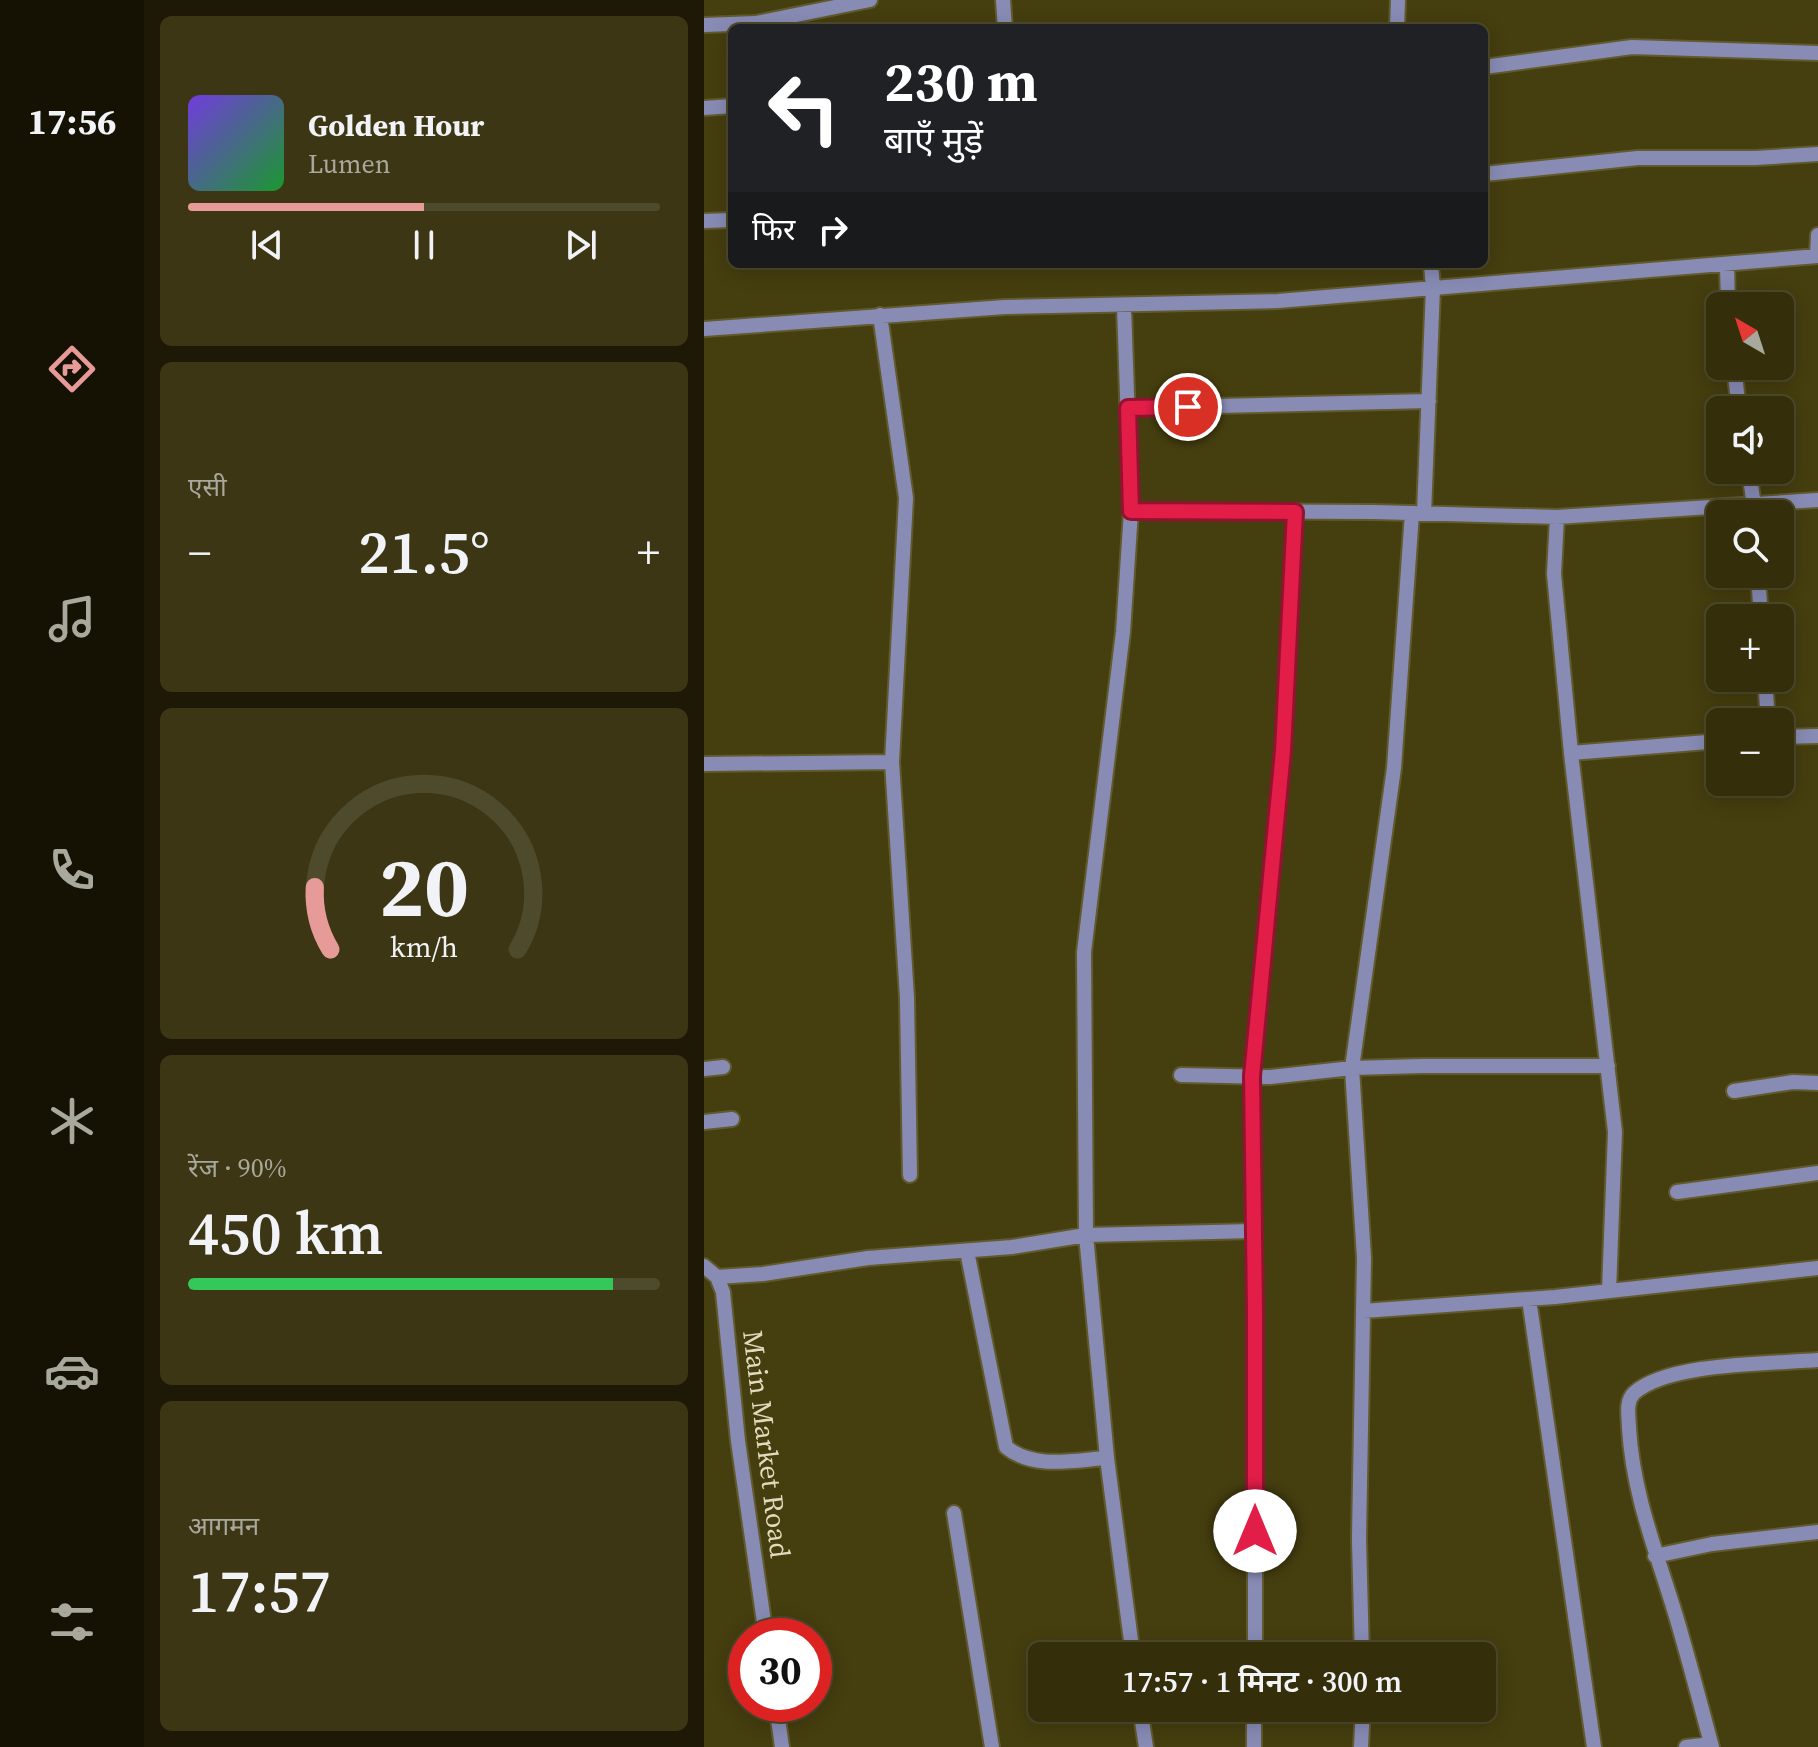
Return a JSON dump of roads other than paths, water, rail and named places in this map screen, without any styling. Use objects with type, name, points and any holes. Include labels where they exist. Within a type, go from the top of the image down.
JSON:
[{"type":"street","points":[[730,24],[756,23],[870,0]]},
{"type":"street","points":[[1003,0],[1005,24]]},
{"type":"street","points":[[1397,24],[1398,0]]},
{"type":"street","points":[[704,25],[728,24]]},
{"type":"street","points":[[1488,66],[1632,47],[1818,53]]},
{"type":"street","points":[[704,108],[728,106]]},
{"type":"street","points":[[1488,174],[1638,158],[1755,158],[1818,154]]},
{"type":"street","points":[[704,221],[728,220]]},
{"type":"street","points":[[704,329],[1005,307],[1278,301],[1727,264],[1817,256],[1818,235]]},
{"type":"street","points":[[1727,264],[1728,292]]},
{"type":"street","points":[[1362,1642],[1359,1539],[1364,1258],[1352,1068],[1394,768],[1429,401],[1431,268]]},
{"type":"street","points":[[1124,306],[1131,511],[1123,632],[1084,952],[1086,1235],[1107,1458],[1131,1642]]},
{"type":"street","points":[[880,315],[906,498],[892,762],[907,998],[910,1175]]},
{"type":"street","points":[[1128,408],[1429,401]]},
{"type":"street","points":[[1794,503],[1818,500]]},
{"type":"street","points":[[1131,511],[1557,517],[1706,511]]},
{"type":"street","points":[[1255,1642],[1252,1076],[1283,751],[1295,512]]},
{"type":"street","points":[[1557,517],[1554,574],[1571,753],[1615,1132],[1609,1291]]},
{"type":"street","points":[[1794,737],[1818,736]]},
{"type":"street","points":[[1571,753],[1706,742]]},
{"type":"street","points":[[704,764],[892,762]]},
{"type":"street","points":[[1181,1075],[1270,1077],[1352,1068],[1422,1066],[1608,1066]]},
{"type":"street","points":[[704,1069],[723,1067]]},
{"type":"street","points":[[1734,1091],[1793,1082],[1818,1083]]},
{"type":"street","points":[[704,1122],[732,1119]]},
{"type":"street","points":[[1677,1192],[1818,1173]]},
{"type":"street","points":[[704,1266],[717,1277],[763,1274],[868,1258],[1012,1247],[1086,1235],[1254,1231]]},
{"type":"street","points":[[967,1251],[1006,1447],[1017,1457],[1040,1462],[1107,1458]]},
{"type":"street","points":[[1363,1311],[1529,1299],[1818,1268]]},
{"type":"street","name":"Main Market Road","points":[[717,1277],[723,1292],[738,1441],[763,1618]]},
{"type":"street","points":[[1529,1299],[1594,1747]]},
{"type":"street","points":[[1686,1747],[1711,1745],[1677,1619],[1640,1506],[1630,1450],[1628,1402],[1634,1393],[1673,1374],[1711,1367],[1818,1360]]},
{"type":"street","points":[[954,1513],[992,1747]]},
{"type":"street","points":[[1655,1556],[1712,1544],[1818,1532]]},
{"type":"street","points":[[779,1722],[782,1747]]},
{"type":"street","points":[[1142,1722],[1146,1747]]},
{"type":"street","points":[[1254,1722],[1254,1747]]},
{"type":"street","points":[[1361,1747],[1362,1722]]}]
